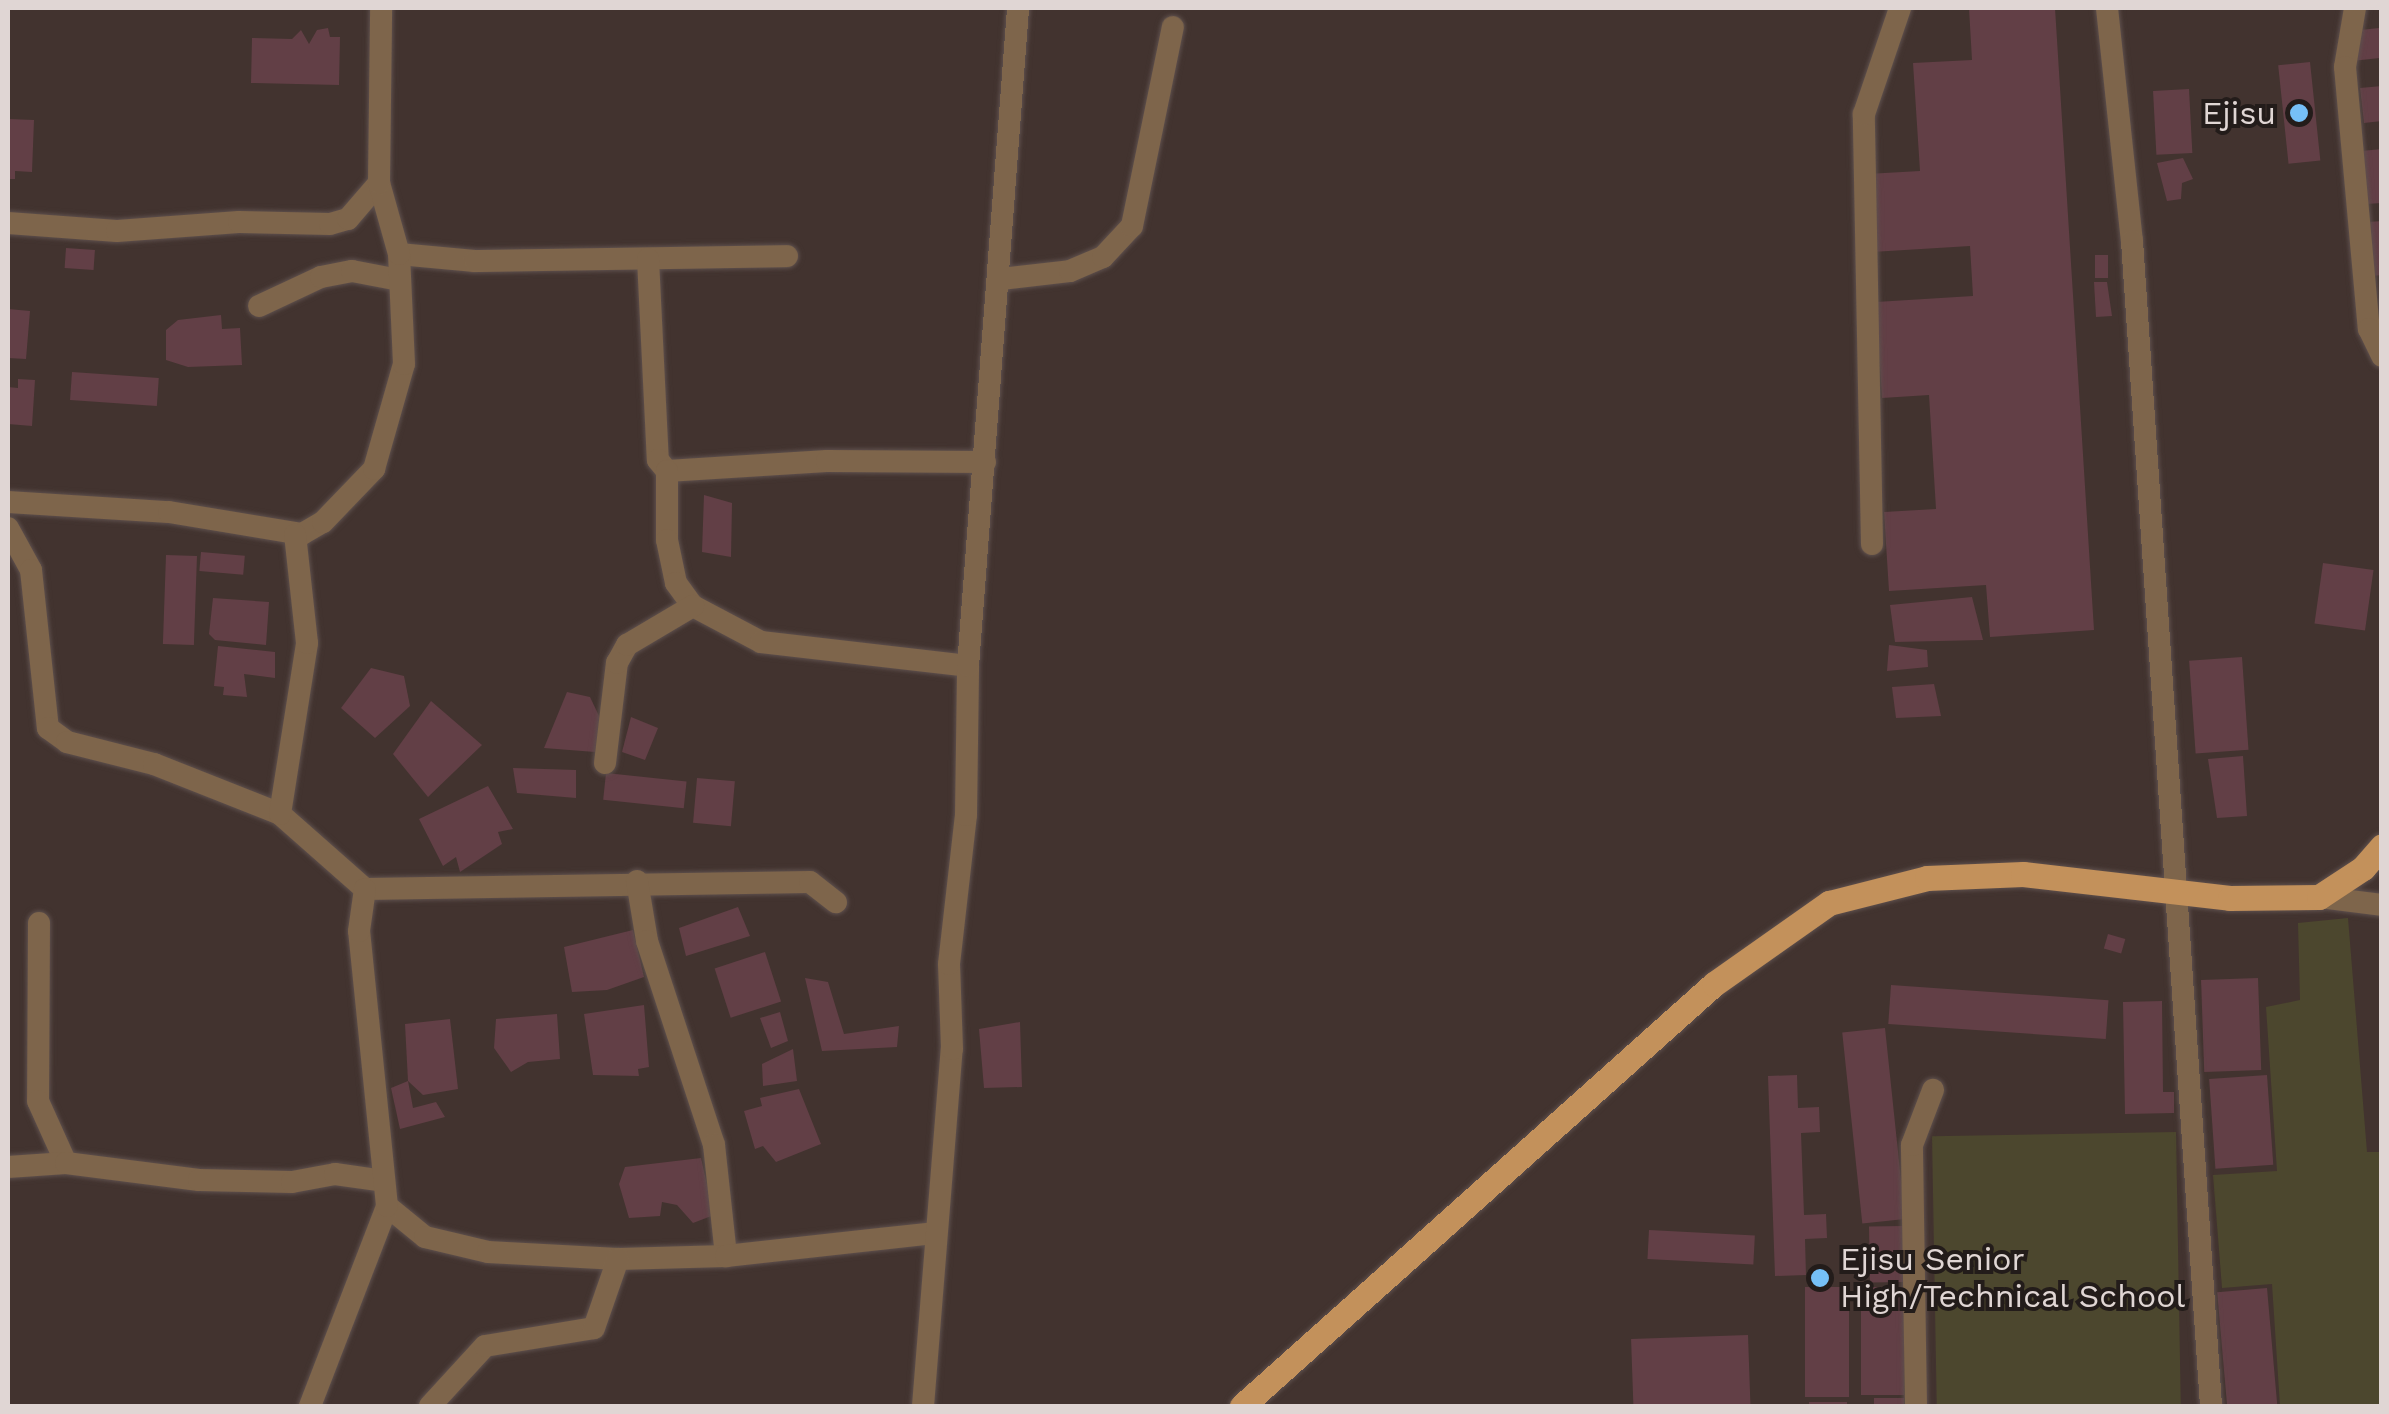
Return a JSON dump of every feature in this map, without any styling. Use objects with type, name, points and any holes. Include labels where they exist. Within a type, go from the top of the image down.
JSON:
[{"type":"main road","points":[[1242,1406],[1714,984],[1829,903],[1926,878],[2023,874],[2178,894],[2319,898],[2363,868],[2382,846]]},
{"type":"street","points":[[8,502],[169,512],[295,535],[323,522],[374,469],[385,447],[404,364],[399,254],[379,183],[381,8]]},
{"type":"street","points":[[923,1406],[934,1233],[952,1049],[950,964],[966,815],[968,666],[1001,279],[1018,8]]},
{"type":"street","points":[[1872,544],[1864,114],[1900,8]]},
{"type":"street","points":[[2107,8],[2132,241],[2210,1406]]},
{"type":"street","points":[[2355,8],[2346,67],[2369,329],[2382,356]]},
{"type":"street","points":[[1001,279],[1070,271],[1103,257],[1132,226],[1173,27]]},
{"type":"street","points":[[8,223],[117,231],[240,222],[330,224],[348,219],[379,183]]},
{"type":"street","points":[[399,254],[475,261],[787,256]]},
{"type":"street","points":[[648,259],[658,460],[668,471],[667,540],[676,583],[693,606],[761,642],[968,666]]},
{"type":"street","points":[[258,306],[320,277],[352,271],[399,280]]},
{"type":"street","points":[[668,471],[827,461],[985,462]]},
{"type":"street","points":[[8,528],[31,570],[48,728],[67,742],[154,764],[280,814],[365,889],[637,880],[810,882],[836,902]]},
{"type":"street","points":[[280,814],[306,643],[295,535]]},
{"type":"street","points":[[605,763],[617,663],[627,645],[693,606]]},
{"type":"street","points":[[637,880],[647,941],[714,1145],[726,1256]]},
{"type":"street","points":[[310,1406],[387,1206],[359,931],[365,889]]},
{"type":"street","points":[[2319,898],[2382,906]]},
{"type":"street","points":[[39,923],[38,1100],[66,1163]]},
{"type":"street","points":[[1916,1406],[1912,1145],[1933,1090]]},
{"type":"street","points":[[8,1167],[66,1163],[199,1180],[292,1182],[335,1174],[384,1181]]},
{"type":"street","points":[[387,1206],[425,1237],[488,1252],[618,1260],[726,1256],[934,1233]]},
{"type":"street","points":[[430,1406],[485,1346],[594,1328],[618,1260]]},
{"type":"shaded area","points":[[2348,918],[2367,1152],[2381,1152],[2381,1406],[2280,1406],[2272,1284],[2222,1288],[2213,1175],[2277,1171],[2266,1007],[2300,1000],[2298,923]]},
{"type":"shaded area","points":[[2176,1132],[2181,1406],[1937,1406],[1932,1136]]},
{"type":"building","points":[[1969,8],[2055,8],[2094,630],[1990,637],[1986,585],[1889,591],[1884,512],[1936,509],[1929,395],[1882,398],[1876,302],[1973,296],[1970,246],[1872,252],[1867,174],[1920,171],[1913,63],[1972,60]]},
{"type":"building","points":[[328,28],[330,37],[340,37],[339,85],[251,83],[252,38],[292,39],[301,30],[309,44],[317,30]]},
{"type":"building","points":[[2379,28],[2382,58],[2354,61],[2351,31]]},
{"type":"building","name":"Ejisu","points":[[2310,62],[2320,160],[2289,164],[2278,65]]},
{"type":"building","points":[[2382,86],[2382,121],[2364,123],[2360,88]]},
{"type":"building","points":[[2189,89],[2192,153],[2156,155],[2153,91]]},
{"type":"building","points":[[8,119],[34,120],[32,172],[15,171],[15,179],[8,179]]},
{"type":"building","points":[[2382,149],[2382,203],[2366,204],[2361,151]]},
{"type":"building","points":[[2183,158],[2193,179],[2182,183],[2181,199],[2167,201],[2157,163]]},
{"type":"building","points":[[2382,221],[2382,275],[2373,276],[2368,222]]},
{"type":"building","points":[[66,248],[95,250],[94,270],[65,268]]},
{"type":"building","points":[[2095,255],[2108,255],[2108,278],[2095,278]]},
{"type":"building","points":[[2094,282],[2107,282],[2112,316],[2096,317]]},
{"type":"building","points":[[8,309],[30,311],[26,359],[8,358]]},
{"type":"building","points":[[221,315],[222,329],[240,328],[242,365],[188,367],[166,360],[166,330],[178,320]]},
{"type":"building","points":[[72,372],[159,378],[157,406],[70,400]]},
{"type":"building","points":[[18,379],[35,380],[32,426],[8,424],[8,387],[18,388]]},
{"type":"building","points":[[704,495],[732,503],[731,557],[702,552]]},
{"type":"building","points":[[201,552],[245,556],[243,575],[199,571]]},
{"type":"building","points":[[166,555],[197,556],[194,645],[163,644]]},
{"type":"building","points":[[2323,563],[2374,570],[2365,631],[2315,623]]},
{"type":"building","points":[[1972,597],[1983,640],[1895,642],[1890,605]]},
{"type":"building","points":[[213,598],[269,602],[266,645],[215,640],[209,634]]},
{"type":"building","points":[[1889,645],[1927,650],[1928,667],[1887,671]]},
{"type":"building","points":[[218,646],[275,652],[275,678],[244,674],[247,697],[223,695],[224,687],[214,686]]},
{"type":"building","points":[[2242,657],[2248,750],[2196,753],[2189,661]]},
{"type":"building","points":[[371,668],[404,676],[410,706],[375,738],[341,708]]},
{"type":"building","points":[[1934,684],[1941,716],[1896,718],[1892,687]]},
{"type":"building","points":[[567,692],[590,697],[600,718],[595,752],[544,748]]},
{"type":"building","points":[[431,701],[482,745],[428,797],[393,754]]},
{"type":"building","points":[[631,717],[658,728],[645,760],[622,752]]},
{"type":"building","points":[[2243,756],[2247,816],[2217,818],[2208,759]]},
{"type":"building","points":[[513,768],[576,770],[576,798],[517,793]]},
{"type":"building","points":[[606,773],[687,781],[684,808],[603,800]]},
{"type":"building","points":[[697,778],[735,781],[731,826],[693,823]]},
{"type":"building","points":[[488,786],[513,829],[498,832],[502,844],[460,872],[456,857],[443,866],[419,819]]},
{"type":"building","points":[[738,907],[750,936],[686,956],[679,928]]},
{"type":"building","points":[[633,930],[644,977],[607,990],[572,992],[564,947]]},
{"type":"building","points":[[2108,934],[2125,939],[2121,953],[2104,948]]},
{"type":"building","points":[[765,952],[781,1001],[731,1018],[715,968]]},
{"type":"building","points":[[805,978],[828,982],[844,1034],[899,1026],[897,1047],[822,1051]]},
{"type":"building","points":[[2258,978],[2261,1070],[2204,1072],[2201,980]]},
{"type":"building","points":[[1891,985],[2108,1000],[2106,1039],[1888,1024]]},
{"type":"building","points":[[2162,1001],[2163,1092],[2174,1092],[2174,1113],[2125,1114],[2123,1002]]},
{"type":"building","points":[[644,1005],[649,1067],[638,1069],[639,1076],[593,1075],[584,1014]]},
{"type":"building","points":[[780,1012],[788,1041],[771,1048],[760,1018]]},
{"type":"building","points":[[557,1014],[560,1059],[528,1062],[511,1072],[494,1048],[496,1019]]},
{"type":"building","points":[[450,1019],[458,1089],[423,1095],[408,1081],[405,1024]]},
{"type":"building","points":[[1020,1022],[1022,1087],[984,1088],[979,1029]]},
{"type":"building","points":[[1885,1028],[1905,1219],[1862,1223],[1842,1032]]},
{"type":"building","points":[[793,1049],[797,1081],[763,1086],[762,1064]]},
{"type":"building","points":[[1797,1075],[1798,1108],[1819,1107],[1820,1132],[1801,1133],[1804,1215],[1826,1214],[1827,1238],[1805,1239],[1806,1275],[1775,1276],[1768,1076]]},
{"type":"building","points":[[2267,1075],[2273,1165],[2215,1169],[2209,1079]]},
{"type":"building","points":[[408,1081],[413,1108],[436,1102],[445,1117],[400,1129],[391,1088]]},
{"type":"building","points":[[799,1089],[821,1144],[776,1162],[763,1146],[755,1149],[744,1111],[762,1106],[760,1098]]},
{"type":"building","points":[[701,1158],[714,1215],[693,1223],[677,1205],[662,1202],[660,1216],[629,1218],[619,1184],[625,1167]]},
{"type":"building","points":[[1903,1226],[1904,1282],[1870,1283],[1869,1227]]},
{"type":"building","points":[[1649,1230],[1755,1236],[1753,1265],[1647,1259]]},
{"type":"building","points":[[1805,1287],[1849,1287],[1849,1397],[1805,1397]]},
{"type":"building","points":[[1861,1287],[1904,1287],[1904,1395],[1861,1395]]},
{"type":"building","points":[[2267,1288],[2277,1406],[2227,1406],[2217,1292]]},
{"type":"building","points":[[1748,1335],[1750,1406],[1633,1406],[1631,1339]]},
{"type":"building","points":[[1874,1398],[1904,1398],[1904,1406],[1874,1406]]},
{"type":"building","points":[[1809,1402],[1847,1402],[1847,1406],[1809,1406]]},
{"type":"place","name":"Ejisu","points":[[2299,113]]},
{"type":"place","name":"Ejisu Senior High/Technical School","points":[[1820,1278]]}]
